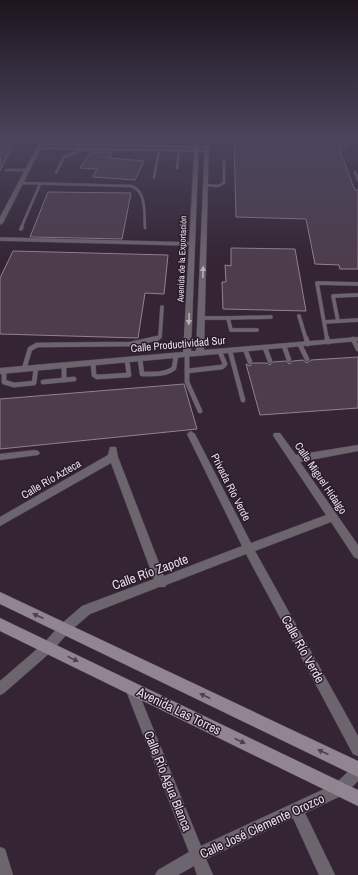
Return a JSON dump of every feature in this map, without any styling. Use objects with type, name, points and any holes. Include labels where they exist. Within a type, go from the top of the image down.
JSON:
[{"type":"street","name":"Avenida de la Exportación","points":[[187,355],[195,181]]},
{"type":"street","name":"Avenida de la Exportación","points":[[200,353],[205,181]]},
{"type":"street","points":[[0,223],[21,183]]},
{"type":"street","points":[[192,221],[204,221]]},
{"type":"street","name":"Calle Productividad Sur","points":[[2,371],[355,339]]},
{"type":"street","name":"Privada Río Verde","points":[[191,434],[249,550]]},
{"type":"street","name":"Calle Miguel Hidalgo","points":[[277,436],[295,460],[332,518],[358,554]]},
{"type":"street","points":[[295,460],[358,448]]},
{"type":"street","points":[[0,457],[35,453]]},
{"type":"street","name":"Calle Río Azteca","points":[[0,522],[113,453],[161,583]]},
{"type":"street","name":"Calle Río Zapote","points":[[0,689],[48,647],[64,629],[86,610],[332,518]]},
{"type":"street","name":"Calle Río Verde","points":[[249,550],[358,749]]},
{"type":"street","points":[[0,598],[358,769]]},
{"type":"street","name":"Avenida Las Torres","points":[[0,624],[358,798]]},
{"type":"street","name":"Calle Río Agua Blanca","points":[[131,688],[205,875]]},
{"type":"street","name":"Calle José Clemente Orozco","points":[[163,875],[198,855],[340,789],[358,772]]},
{"type":"street","points":[[296,810],[327,875]]},
{"type":"street","points":[[0,854],[5,875]]},
{"type":"lane","points":[[205,185],[218,186],[224,183],[224,181]]},
{"type":"lane","points":[[21,183],[131,186],[137,188],[142,194],[144,228]]},
{"type":"lane","points":[[21,229],[40,184]]},
{"type":"lane","points":[[0,239],[192,244]]},
{"type":"lane","points":[[328,342],[317,283],[358,284]]},
{"type":"lane","points":[[338,321],[334,296],[358,295]]},
{"type":"lane","points":[[24,369],[30,349],[37,345],[131,344],[157,339],[160,337],[162,307]]},
{"type":"lane","points":[[299,316],[307,359]]},
{"type":"lane","points":[[202,318],[271,317]]},
{"type":"lane","points":[[228,318],[231,330],[257,330]]},
{"type":"lane","points":[[324,322],[358,320]]},
{"type":"lane","points":[[355,339],[358,349]]},
{"type":"lane","points":[[284,346],[289,360]]},
{"type":"lane","points":[[265,348],[270,361]]},
{"type":"lane","points":[[245,349],[250,362]]},
{"type":"lane","points":[[230,351],[243,400]]},
{"type":"lane","points":[[187,371],[222,367],[225,364],[220,352]]},
{"type":"lane","points":[[187,355],[187,382],[200,411]]},
{"type":"lane","points":[[140,359],[142,374],[168,372],[176,368],[176,356]]},
{"type":"lane","points":[[92,363],[94,375],[97,378],[122,376],[129,375],[127,360]]},
{"type":"lane","points":[[64,366],[64,380]]},
{"type":"lane","points":[[2,371],[4,382],[14,385],[34,383],[36,368]]},
{"type":"lane","points":[[43,382],[74,379]]},
{"type":"building","points":[[235,181],[351,181],[355,190],[358,190],[358,269],[340,269],[339,265],[315,264],[306,219],[236,217]]},
{"type":"building","points":[[48,192],[131,193],[122,239],[30,237]]},
{"type":"building","points":[[231,248],[295,249],[306,311],[223,309],[222,282],[226,282],[225,265],[231,266]]},
{"type":"building","points":[[13,251],[168,255],[164,294],[145,293],[138,338],[0,334],[0,278]]},
{"type":"building","points":[[358,357],[358,408],[260,415],[246,364],[250,366],[253,363],[267,363],[270,365],[273,362],[286,361],[289,364],[293,361],[303,360],[307,363],[311,360]]},
{"type":"building","points":[[184,384],[197,429],[0,449],[0,399]]}]
